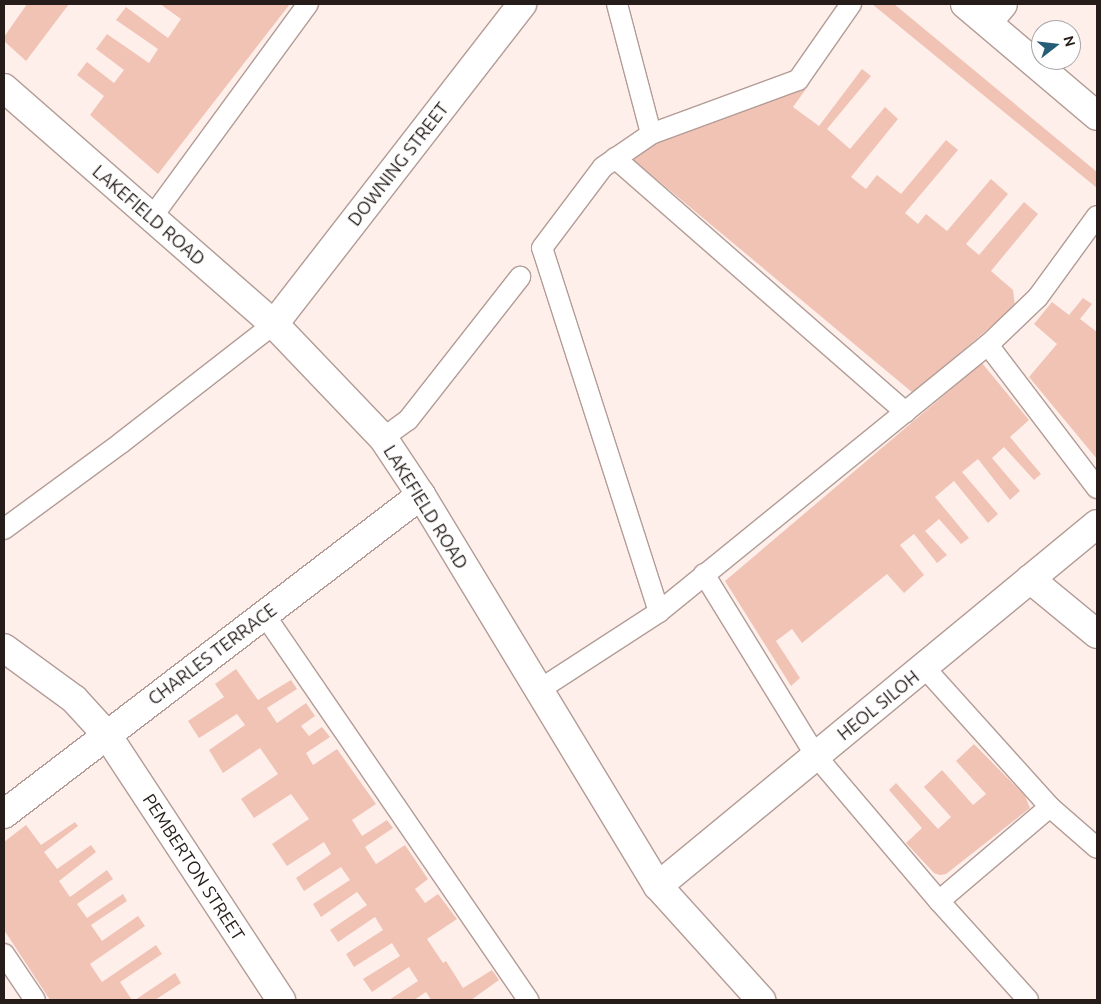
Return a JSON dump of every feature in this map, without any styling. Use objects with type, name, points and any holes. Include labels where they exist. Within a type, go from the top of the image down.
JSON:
[{"type":"street","name":"DOWNING STREET","points":[[274,324],[522,4]]},
{"type":"street","points":[[965,4],[995,13],[1097,116]]},
{"type":"street","name":"LAKEFIELD ROAD","points":[[4,88],[274,324],[383,438],[421,495],[658,886],[761,1000]]},
{"type":"street","name":"CHARLES TERRACE","points":[[4,814],[421,495]]},
{"type":"street","name":"HEOL SILOH","points":[[658,886],[1097,524]]},
{"type":"street","points":[[1030,579],[1097,634]]},
{"type":"street","name":"PEMBERTON STREET","points":[[4,648],[74,699],[107,735],[281,1000]]},
{"type":"lane","points":[[152,217],[308,4]]},
{"type":"lane","points":[[618,4],[651,134]]},
{"type":"lane","points":[[659,612],[542,248],[603,167],[651,134],[798,80],[851,4]]},
{"type":"lane","points":[[615,158],[905,412]]},
{"type":"lane","points":[[539,690],[659,612],[988,345],[1038,297],[1097,216]]},
{"type":"lane","points":[[383,438],[408,420],[520,277]]},
{"type":"lane","points":[[4,529],[120,443],[274,324]]},
{"type":"lane","points":[[988,345],[1097,488]]},
{"type":"lane","points":[[704,574],[816,756],[939,900],[1028,1000]]},
{"type":"lane","points":[[264,614],[528,1000]]},
{"type":"lane","points":[[924,667],[1050,807],[1097,848]]},
{"type":"lane","points":[[939,900],[1050,807]]},
{"type":"lane","points":[[4,954],[35,1000]]},
{"type":"shaded area","points":[[27,4],[69,4],[26,61],[4,41],[4,37]]},
{"type":"shaded area","points":[[160,4],[290,4],[158,174],[90,115],[104,96],[77,75],[87,62],[114,83],[124,70],[96,49],[107,34],[149,63],[158,49],[116,20],[126,7],[168,38],[181,19]]},
{"type":"shaded area","points":[[872,4],[894,4],[1097,172],[1097,188]]},
{"type":"shaded area","points":[[862,69],[871,76],[827,129],[850,149],[885,107],[898,119],[851,177],[866,189],[877,175],[901,194],[946,140],[958,150],[905,213],[918,224],[926,214],[947,231],[991,179],[1008,194],[966,244],[979,255],[1024,202],[1038,214],[991,271],[1013,290],[1015,306],[913,393],[631,158],[667,137],[762,100],[806,89],[793,107],[819,126]]},
{"type":"shaded area","points":[[1083,298],[1092,304],[1080,319],[1097,332],[1097,459],[1029,377],[1057,344],[1034,324],[1052,302],[1069,315]]},
{"type":"shaded area","points":[[982,363],[1029,420],[1010,437],[1041,474],[1034,480],[1004,447],[992,458],[1020,491],[1010,500],[978,459],[962,472],[998,514],[988,523],[954,481],[935,497],[969,538],[961,544],[939,519],[925,531],[947,555],[937,563],[914,534],[900,545],[924,575],[904,593],[887,574],[802,643],[792,629],[776,641],[800,678],[791,686],[725,581]]},
{"type":"shaded area","points":[[236,669],[258,700],[291,680],[297,689],[267,708],[277,723],[306,703],[315,716],[301,726],[309,736],[322,727],[330,737],[306,753],[313,765],[337,749],[376,804],[352,820],[362,836],[387,820],[393,828],[365,847],[376,864],[405,845],[428,879],[415,889],[425,903],[438,894],[457,919],[427,939],[443,963],[446,961],[463,988],[492,970],[499,980],[471,1000],[431,1000],[426,992],[414,1000],[389,1000],[418,981],[409,967],[372,992],[363,979],[400,956],[392,943],[354,967],[346,954],[383,930],[375,917],[338,942],[330,930],[367,905],[357,892],[321,917],[313,904],[350,880],[341,867],[304,891],[296,878],[331,854],[324,842],[287,866],[272,844],[309,819],[291,794],[254,818],[241,799],[278,774],[260,748],[223,773],[209,750],[245,725],[237,714],[199,738],[188,721],[224,697],[215,684]]},
{"type":"shaded area","points":[[974,744],[1025,796],[1030,808],[946,874],[940,875],[934,873],[906,843],[922,828],[889,790],[896,783],[938,829],[951,817],[924,787],[942,770],[973,805],[986,794],[956,761]]},
{"type":"shaded area","points":[[75,822],[78,826],[44,852],[57,869],[91,845],[96,852],[59,881],[70,897],[107,870],[113,879],[77,904],[87,918],[123,894],[127,901],[91,925],[102,941],[138,916],[145,926],[90,964],[102,982],[156,945],[162,954],[120,982],[132,1000],[50,1000],[4,930],[4,842],[26,825],[41,845]]},
{"type":"shaded area","points":[[175,973],[181,983],[155,1000],[135,1000]]}]
